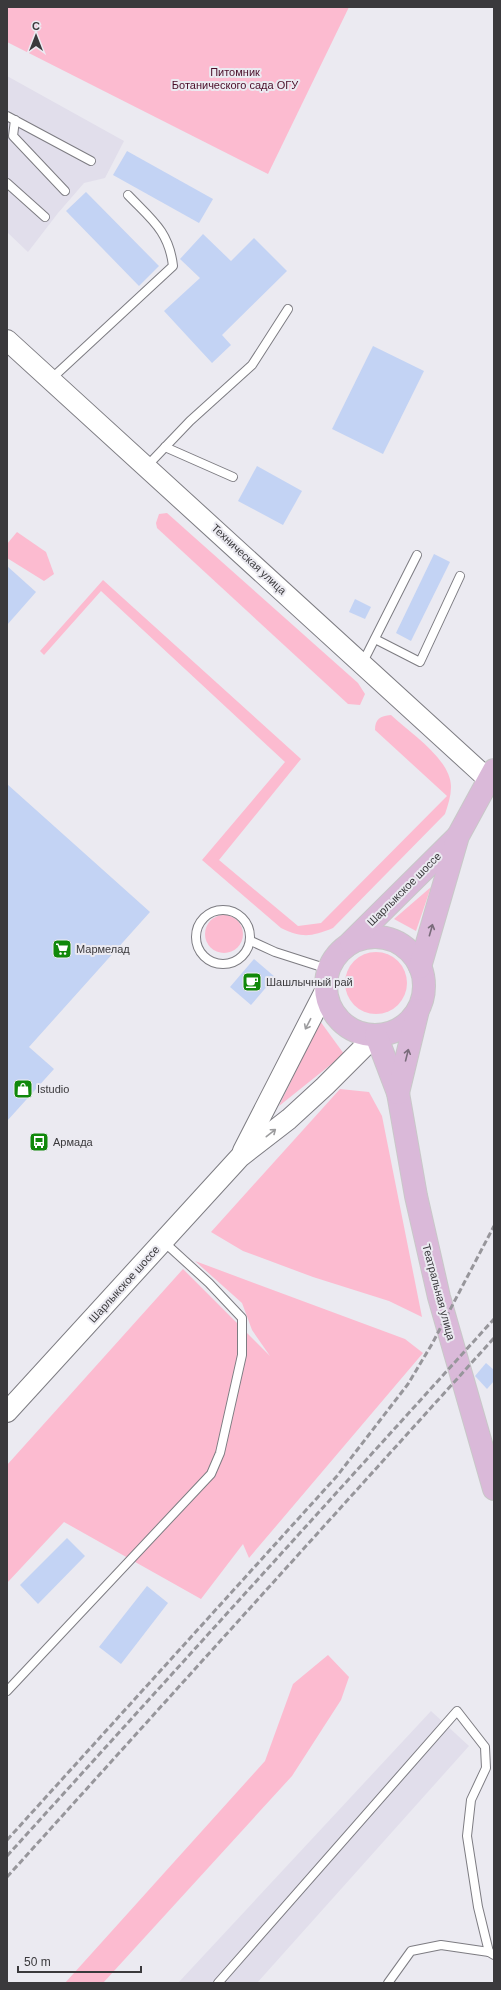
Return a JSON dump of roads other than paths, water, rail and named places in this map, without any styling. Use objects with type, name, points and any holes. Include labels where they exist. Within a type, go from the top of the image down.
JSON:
[{"type":"main road","name":"Шарлыкское шоссе","points":[[420,967],[458,836],[492,778]]},
{"type":"main road","name":"Шарлыкское шоссе","points":[[350,943],[458,836]]},
{"type":"main road","points":[[368,937],[377,937],[395,941],[410,952],[420,967],[424,988],[418,1009],[410,1020],[400,1028],[388,1033],[376,1035],[363,1034],[352,1029],[333,1013],[328,1002],[327,979],[337,954],[350,943],[368,937]]},
{"type":"main road","name":"Театральная улица","points":[[398,1093],[418,1009]]},
{"type":"main road","name":"Театральная улица","points":[[376,1035],[398,1093],[416,1196],[439,1297],[494,1489]]},
{"type":"street","name":"Техническая улица","points":[[7,340],[362,664],[492,778]]},
{"type":"street","name":"Шарлыкское шоссе","points":[[240,1156],[327,979]]},
{"type":"street","name":"Шарлыкское шоссе","points":[[7,1412],[240,1156],[289,1118],[325,1086],[376,1035]]},
{"type":"lane","points":[[7,116],[91,161]]},
{"type":"lane","points":[[15,120],[13,136],[65,191]]},
{"type":"lane","points":[[7,183],[45,217]]},
{"type":"lane","points":[[50,380],[173,266],[171,249],[163,231],[128,194]]},
{"type":"lane","points":[[146,466],[190,421],[252,365],[288,309]]},
{"type":"lane","points":[[166,447],[233,477]]},
{"type":"lane","points":[[362,664],[417,555]]},
{"type":"lane","points":[[375,639],[420,662],[460,576]]},
{"type":"lane","points":[[218,910],[233,911],[241,916],[247,923],[250,932],[250,941],[245,954],[234,963],[215,964],[202,956],[195,942],[196,927],[205,916],[218,910]]},
{"type":"lane","points":[[250,941],[327,979]]},
{"type":"lane","points":[[7,1690],[211,1474],[220,1453],[242,1355],[242,1318],[209,1283],[163,1241]]},
{"type":"lane","points":[[218,1983],[457,1711],[485,1747],[486,1768],[471,1800],[467,1836],[478,1907],[492,1954],[441,1945],[411,1951],[388,1983]]},
{"type":"railway","points":[[7,1840],[337,1476],[408,1384],[432,1344],[494,1226]]},
{"type":"railway","points":[[7,1856],[494,1319]]},
{"type":"railway","points":[[7,1877],[494,1338]]},
{"type":"place","name":"Мармелад","points":[[62,949]]},
{"type":"place","name":"Шашлычный рай","points":[[252,982]]},
{"type":"place","name":"Istudio","points":[[23,1089]]},
{"type":"place","name":"Армада","points":[[39,1142]]},
{"type":"park label","name":"Питомник Ботанического сада ОГУ","points":[[235,78]]}]
